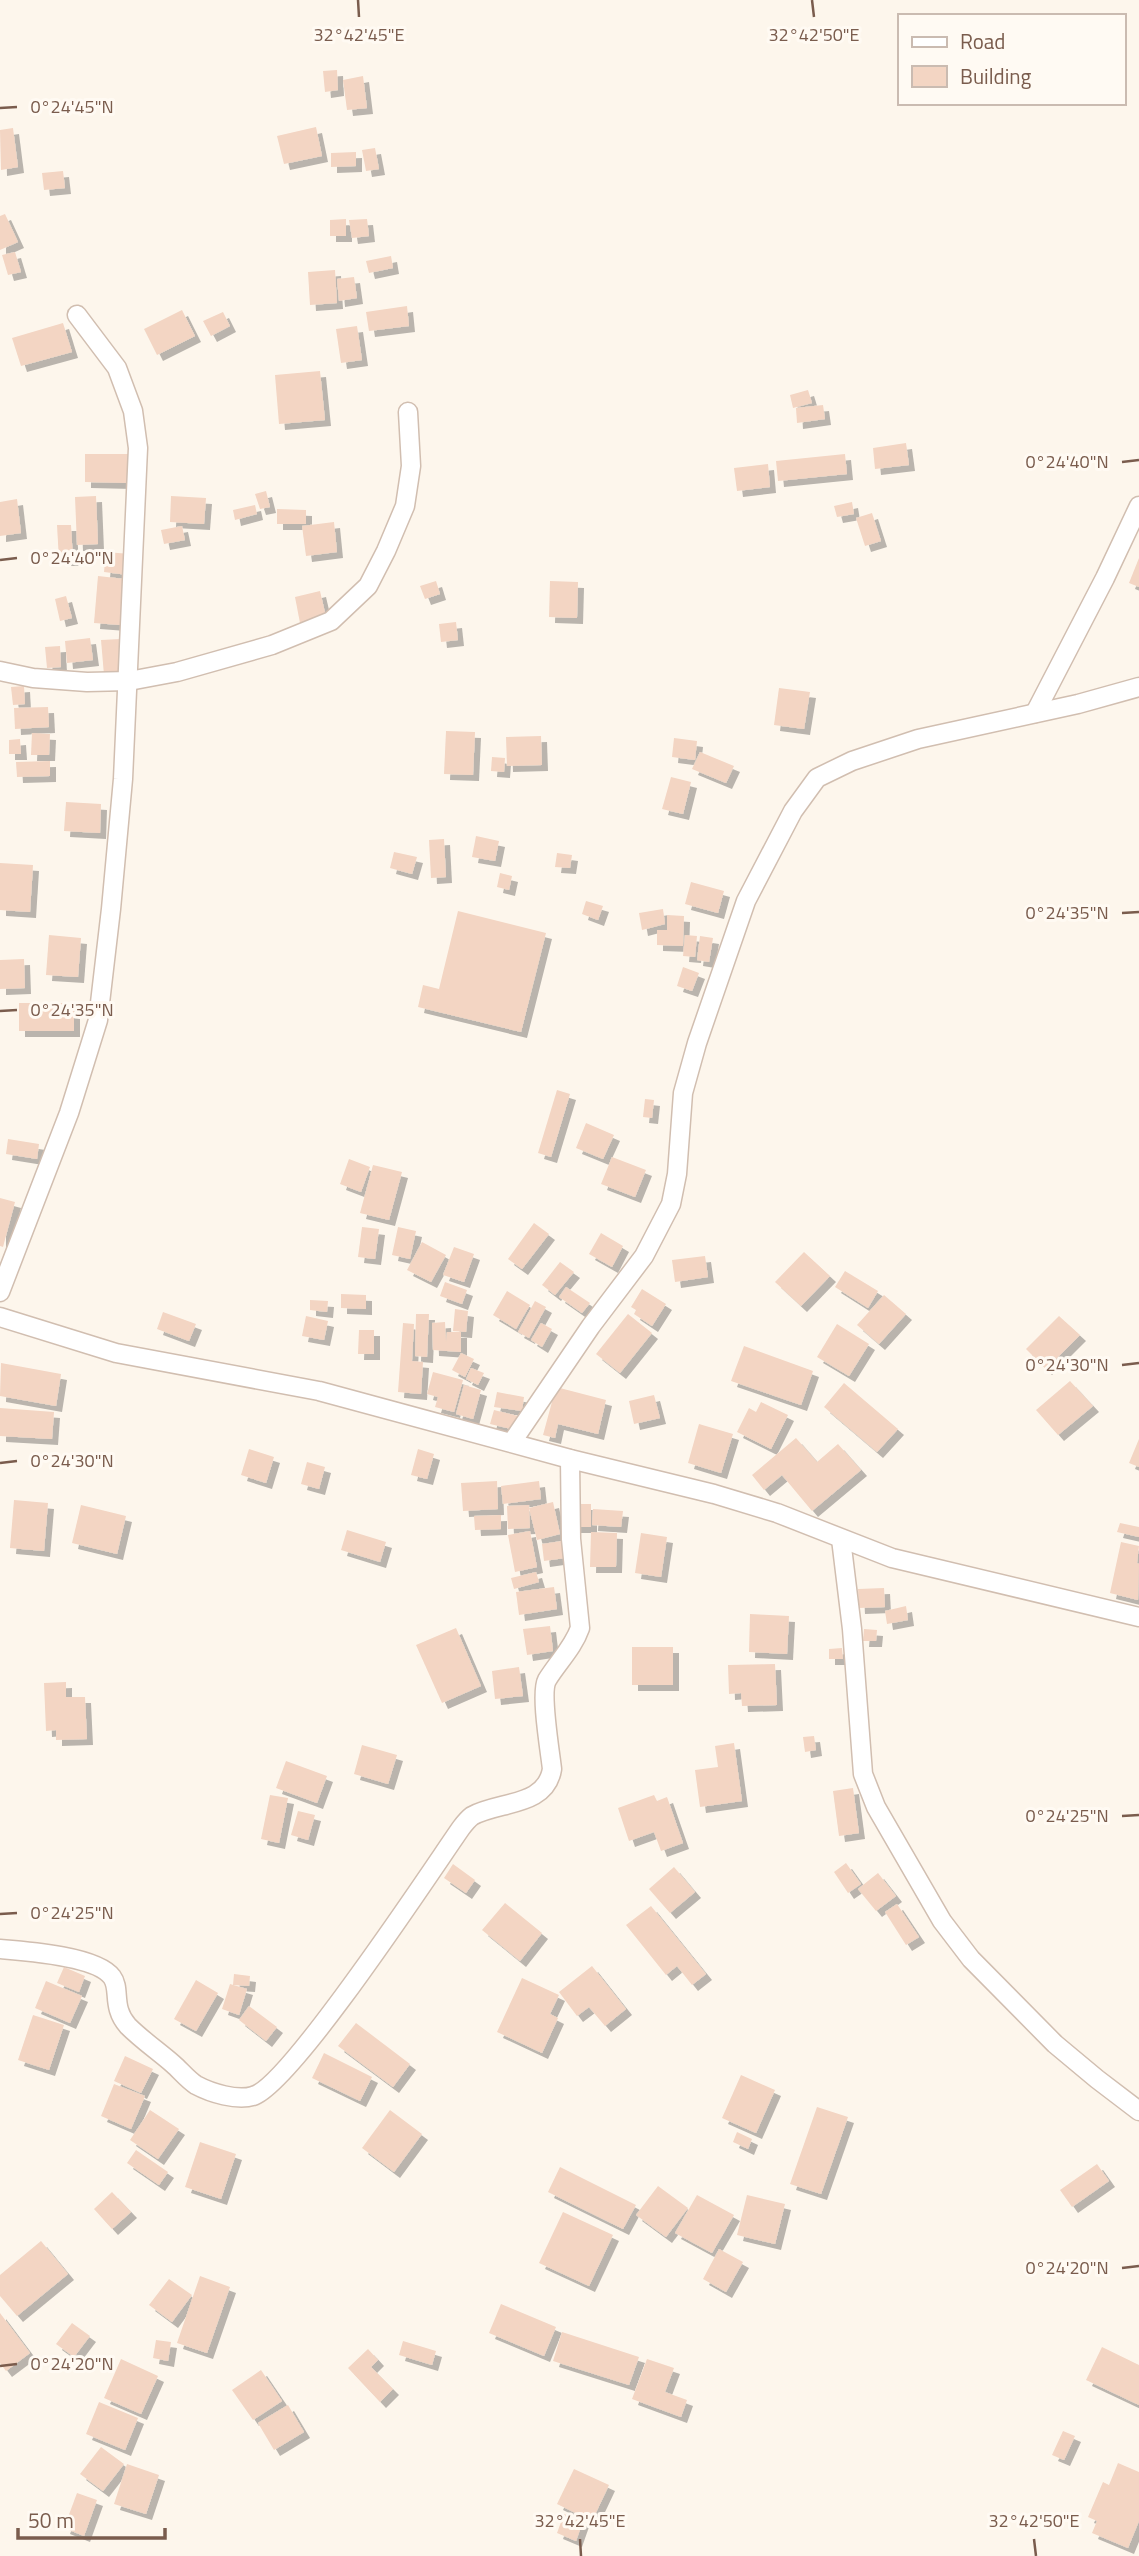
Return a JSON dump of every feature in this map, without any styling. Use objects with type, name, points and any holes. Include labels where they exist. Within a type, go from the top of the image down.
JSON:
[{"type":"street","points":[[0,1292],[69,1113],[98,1020],[111,909],[129,681],[138,493],[138,448],[133,411],[117,368],[77,315]]},
{"type":"street","points":[[0,671],[33,678],[87,682],[129,681],[177,672],[272,645],[331,621],[368,586],[405,506],[411,466],[408,412]]},
{"type":"street","points":[[1035,713],[1139,506]]},
{"type":"street","points":[[512,1443],[591,1326],[644,1256],[671,1204],[677,1174],[683,1093],[697,1043],[746,901],[793,811],[817,778],[852,761],[918,739],[1139,687]]},
{"type":"street","points":[[0,1317],[116,1353],[318,1391],[570,1460],[714,1494],[777,1513],[891,1558],[1139,1617]]},
{"type":"street","points":[[0,1950],[55,1954],[107,1972],[114,1979],[117,2010],[127,2024],[196,2085],[229,2096],[254,2096],[274,2083],[363,1968],[471,1817],[534,1796],[550,1781],[552,1769],[545,1683],[576,1639],[579,1628],[571,1539],[570,1460]]},
{"type":"street","points":[[841,1539],[852,1629],[863,1774],[876,1807],[942,1921],[971,1959],[1055,2043],[1097,2080],[1139,2111]]},
{"type":"building","points":[[337,70],[338,90],[325,92],[323,71]]},
{"type":"building","points":[[363,76],[367,108],[347,110],[343,80]]},
{"type":"building","points":[[316,127],[322,156],[284,164],[277,136]]},
{"type":"building","points":[[13,128],[18,167],[1,170],[0,130]]},
{"type":"building","points":[[375,148],[379,169],[366,171],[362,150]]},
{"type":"building","points":[[356,152],[356,166],[331,167],[331,153]]},
{"type":"building","points":[[63,171],[65,188],[44,190],[42,173]]},
{"type":"building","points":[[5,214],[18,242],[0,250],[0,216]]},
{"type":"building","points":[[346,219],[346,236],[330,236],[330,220]]},
{"type":"building","points":[[367,219],[369,236],[352,238],[349,220]]},
{"type":"building","points":[[15,252],[21,272],[8,275],[2,255]]},
{"type":"building","points":[[391,256],[393,268],[369,273],[366,261]]},
{"type":"building","points":[[335,270],[337,303],[310,305],[308,272]]},
{"type":"building","points":[[354,277],[357,298],[339,301],[337,279]]},
{"type":"building","points":[[407,306],[409,326],[369,331],[366,312]]},
{"type":"building","points":[[182,310],[195,336],[157,355],[144,329]]},
{"type":"building","points":[[223,312],[230,326],[211,336],[203,321]]},
{"type":"building","points":[[63,323],[72,352],[21,366],[12,338]]},
{"type":"building","points":[[357,326],[362,360],[341,363],[336,329]]},
{"type":"building","points":[[320,371],[325,420],[279,424],[275,375]]},
{"type":"building","points":[[808,390],[812,403],[793,408],[790,395]]},
{"type":"building","points":[[823,405],[825,419],[797,423],[796,408]]},
{"type":"building","points":[[906,443],[909,465],[875,469],[873,448]]},
{"type":"building","points":[[85,454],[128,454],[127,483],[85,482]]},
{"type":"building","points":[[845,454],[847,474],[778,481],[776,461]]},
{"type":"building","points":[[768,464],[770,487],[737,491],[734,468]]},
{"type":"building","points":[[266,491],[270,507],[260,509],[255,494]]},
{"type":"building","points":[[96,496],[98,544],[77,545],[75,497]]},
{"type":"building","points":[[171,496],[206,498],[204,524],[170,522]]},
{"type":"building","points":[[17,499],[21,533],[0,536],[0,502]]},
{"type":"building","points":[[852,502],[854,514],[837,517],[834,506]]},
{"type":"building","points":[[255,505],[257,514],[235,520],[233,510]]},
{"type":"building","points":[[277,509],[306,510],[306,524],[277,524]]},
{"type":"building","points":[[872,513],[881,541],[865,546],[856,518]]},
{"type":"building","points":[[334,522],[337,552],[306,556],[302,526]]},
{"type":"building","points":[[57,525],[71,525],[73,560],[59,560]]},
{"type":"building","points":[[182,526],[185,540],[164,544],[161,530]]},
{"type":"building","points":[[106,552],[130,554],[128,575],[104,572]]},
{"type":"building","points":[[1139,558],[1139,587],[1129,583]]},
{"type":"building","points":[[98,576],[125,579],[120,625],[94,623]]},
{"type":"building","points":[[436,581],[440,594],[425,599],[420,586]]},
{"type":"building","points":[[550,581],[578,582],[577,618],[549,617]]},
{"type":"building","points":[[320,591],[326,617],[300,623],[295,597]]},
{"type":"building","points":[[66,596],[72,618],[60,621],[55,599]]},
{"type":"building","points":[[456,622],[458,640],[441,642],[439,624]]},
{"type":"building","points":[[90,638],[93,660],[67,663],[65,641]]},
{"type":"building","points":[[121,639],[123,674],[104,675],[101,640]]},
{"type":"building","points":[[60,646],[61,667],[47,668],[45,647]]},
{"type":"building","points":[[24,686],[25,704],[13,705],[11,687]]},
{"type":"building","points":[[779,688],[810,692],[804,729],[774,725]]},
{"type":"building","points":[[48,707],[49,727],[15,729],[14,708]]},
{"type":"building","points":[[446,731],[475,732],[473,775],[444,774]]},
{"type":"building","points":[[32,733],[50,734],[49,755],[31,755]]},
{"type":"building","points":[[541,736],[542,765],[507,766],[506,737]]},
{"type":"building","points":[[674,738],[697,741],[695,760],[672,757]]},
{"type":"building","points":[[20,739],[21,754],[9,754],[9,740]]},
{"type":"building","points":[[700,752],[734,766],[726,783],[692,769]]},
{"type":"building","points":[[492,757],[505,758],[504,772],[491,771]]},
{"type":"building","points":[[50,761],[50,776],[17,777],[16,762]]},
{"type":"building","points":[[671,777],[691,782],[683,814],[662,809]]},
{"type":"building","points":[[66,802],[101,804],[100,833],[64,831]]},
{"type":"building","points":[[476,836],[499,841],[495,861],[472,857]]},
{"type":"building","points":[[444,839],[446,877],[431,878],[429,840]]},
{"type":"building","points":[[394,852],[417,857],[412,874],[390,868]]},
{"type":"building","points":[[557,853],[572,855],[570,868],[555,867]]},
{"type":"building","points":[[0,863],[33,865],[30,912],[0,910]]},
{"type":"building","points":[[500,873],[512,876],[509,890],[497,887]]},
{"type":"building","points":[[691,882],[724,891],[718,913],[685,904]]},
{"type":"building","points":[[586,901],[603,906],[598,920],[582,914]]},
{"type":"building","points":[[663,909],[665,924],[642,930],[639,913]]},
{"type":"building","points":[[458,911],[546,933],[521,1032],[418,1007],[423,985],[439,989]]},
{"type":"building","points":[[667,915],[684,916],[683,946],[657,945],[657,930],[667,930]]},
{"type":"building","points":[[49,935],[81,938],[78,977],[46,975]]},
{"type":"building","points":[[685,935],[697,936],[695,957],[683,956]]},
{"type":"building","points":[[700,936],[713,938],[709,962],[697,960]]},
{"type":"building","points":[[24,959],[25,988],[0,989],[0,960]]},
{"type":"building","points":[[683,967],[699,973],[692,991],[677,986]]},
{"type":"building","points":[[19,1003],[74,1003],[74,1031],[19,1031]]},
{"type":"building","points":[[557,1090],[570,1094],[551,1157],[538,1153]]},
{"type":"building","points":[[645,1099],[654,1100],[652,1118],[643,1117]]},
{"type":"building","points":[[586,1123],[614,1135],[603,1159],[576,1148]]},
{"type":"building","points":[[8,1139],[39,1144],[37,1159],[6,1154]]},
{"type":"building","points":[[612,1157],[646,1170],[635,1197],[601,1184]]},
{"type":"building","points":[[349,1159],[370,1167],[361,1192],[340,1184]]},
{"type":"building","points":[[373,1165],[402,1172],[389,1220],[360,1213]]},
{"type":"building","points":[[0,1198],[15,1202],[3,1247],[0,1246]]},
{"type":"building","points":[[534,1223],[549,1234],[522,1269],[508,1259]]},
{"type":"building","points":[[362,1227],[379,1229],[375,1259],[358,1257]]},
{"type":"building","points":[[398,1227],[416,1231],[410,1259],[392,1255]]},
{"type":"building","points":[[601,1233],[623,1246],[612,1267],[589,1254]]},
{"type":"building","points":[[422,1242],[446,1255],[431,1282],[407,1270]]},
{"type":"building","points":[[454,1247],[474,1254],[464,1282],[443,1275]]},
{"type":"building","points":[[804,1252],[830,1276],[801,1306],[775,1282]]},
{"type":"building","points":[[705,1256],[708,1277],[675,1282],[672,1260]]},
{"type":"building","points":[[560,1262],[574,1272],[555,1295],[542,1285]]},
{"type":"building","points":[[845,1271],[878,1291],[868,1308],[835,1287]]},
{"type":"building","points":[[445,1282],[467,1290],[462,1304],[440,1296]]},
{"type":"building","points":[[566,1287],[590,1303],[582,1313],[559,1297]]},
{"type":"building","points":[[642,1289],[666,1304],[652,1326],[634,1314],[636,1310],[631,1307]]},
{"type":"building","points":[[507,1291],[530,1305],[516,1329],[493,1315]]},
{"type":"building","points":[[341,1294],[366,1295],[366,1309],[341,1308]]},
{"type":"building","points":[[884,1295],[906,1314],[879,1344],[857,1325]]},
{"type":"building","points":[[310,1300],[328,1301],[327,1312],[310,1310]]},
{"type":"building","points":[[535,1301],[546,1307],[529,1338],[518,1332]]},
{"type":"building","points":[[455,1309],[468,1311],[466,1332],[453,1331]]},
{"type":"building","points":[[163,1312],[196,1324],[189,1341],[157,1329]]},
{"type":"building","points":[[416,1314],[429,1314],[427,1357],[415,1356]]},
{"type":"building","points":[[628,1314],[652,1333],[620,1373],[596,1354]]},
{"type":"building","points":[[306,1316],[328,1321],[324,1340],[302,1336]]},
{"type":"building","points":[[1059,1316],[1080,1335],[1046,1369],[1026,1349]]},
{"type":"building","points":[[445,1322],[446,1342],[447,1332],[461,1332],[461,1352],[433,1350],[432,1323]]},
{"type":"building","points":[[403,1323],[414,1324],[412,1361],[423,1362],[421,1394],[398,1392]]},
{"type":"building","points":[[541,1323],[552,1329],[542,1347],[531,1340]]},
{"type":"building","points":[[837,1324],[869,1344],[849,1376],[817,1357]]},
{"type":"building","points":[[359,1330],[374,1330],[374,1354],[358,1354]]},
{"type":"building","points":[[744,1346],[813,1371],[801,1405],[731,1381]]},
{"type":"building","points":[[461,1353],[474,1359],[465,1377],[452,1370]]},
{"type":"building","points":[[1,1363],[61,1374],[56,1406],[0,1396]]},
{"type":"building","points":[[471,1368],[484,1373],[478,1385],[466,1379]]},
{"type":"building","points":[[433,1372],[463,1380],[454,1412],[435,1407],[438,1397],[427,1394]]},
{"type":"building","points":[[1070,1381],[1093,1406],[1058,1435],[1036,1410]]},
{"type":"building","points":[[844,1383],[898,1429],[877,1452],[824,1407]]},
{"type":"building","points":[[464,1385],[481,1390],[473,1419],[456,1414]]},
{"type":"building","points":[[556,1387],[606,1400],[598,1434],[558,1424],[555,1438],[543,1435]]},
{"type":"building","points":[[497,1392],[524,1397],[522,1411],[494,1407]]},
{"type":"building","points":[[654,1395],[660,1418],[634,1424],[629,1401]]},
{"type":"building","points":[[761,1402],[788,1415],[771,1449],[737,1432],[749,1408],[756,1412]]},
{"type":"building","points":[[0,1408],[54,1412],[52,1439],[0,1436]]},
{"type":"building","points":[[494,1410],[518,1416],[515,1430],[490,1424]]},
{"type":"building","points":[[699,1424],[733,1434],[721,1473],[688,1463]]},
{"type":"building","points":[[796,1438],[817,1462],[838,1444],[861,1470],[812,1511],[782,1475],[764,1490],[752,1475]]},
{"type":"building","points":[[1139,1439],[1139,1467],[1129,1463]]},
{"type":"building","points":[[249,1449],[274,1457],[266,1483],[241,1475]]},
{"type":"building","points":[[418,1449],[434,1454],[427,1479],[411,1475]]},
{"type":"building","points":[[307,1462],[325,1467],[319,1489],[301,1484]]},
{"type":"building","points":[[497,1481],[498,1509],[463,1511],[461,1483]]},
{"type":"building","points":[[539,1481],[541,1499],[503,1504],[501,1486]]},
{"type":"building","points":[[14,1500],[48,1503],[44,1551],[10,1548]]},
{"type":"building","points":[[553,1502],[560,1534],[537,1540],[529,1508]]},
{"type":"building","points":[[574,1504],[591,1504],[591,1527],[574,1527]]},
{"type":"building","points":[[81,1505],[126,1516],[117,1554],[72,1543]]},
{"type":"building","points":[[529,1505],[530,1528],[508,1529],[507,1506]]},
{"type":"building","points":[[593,1509],[623,1511],[621,1527],[592,1525]]},
{"type":"building","points":[[501,1515],[501,1529],[475,1530],[474,1516]]},
{"type":"building","points":[[1120,1523],[1139,1527],[1139,1537],[1117,1532]]},
{"type":"building","points":[[347,1530],[386,1542],[380,1562],[341,1550]]},
{"type":"building","points":[[530,1531],[537,1567],[515,1572],[508,1535]]},
{"type":"building","points":[[591,1532],[617,1533],[616,1567],[590,1567]]},
{"type":"building","points":[[641,1533],[667,1537],[661,1577],[635,1573]]},
{"type":"building","points":[[562,1541],[565,1558],[544,1561],[542,1544]]},
{"type":"building","points":[[1121,1542],[1139,1546],[1138,1600],[1110,1593]]},
{"type":"building","points":[[536,1572],[539,1582],[514,1589],[511,1578]]},
{"type":"building","points":[[554,1587],[557,1609],[519,1615],[516,1592]]},
{"type":"building","points":[[884,1588],[885,1607],[859,1608],[858,1589]]},
{"type":"building","points":[[906,1606],[908,1620],[887,1624],[885,1611]]},
{"type":"building","points":[[750,1614],[789,1616],[787,1654],[749,1652]]},
{"type":"building","points":[[550,1626],[553,1651],[527,1655],[523,1629]]},
{"type":"building","points":[[456,1628],[481,1686],[442,1703],[416,1645]]},
{"type":"building","points":[[864,1629],[877,1630],[876,1641],[863,1641]]},
{"type":"building","points":[[632,1647],[673,1647],[673,1685],[632,1685]]},
{"type":"building","points":[[842,1648],[843,1659],[829,1659],[829,1649]]},
{"type":"building","points":[[775,1664],[777,1705],[742,1706],[741,1693],[729,1694],[728,1665]]},
{"type":"building","points":[[519,1667],[523,1696],[495,1699],[492,1671]]},
{"type":"building","points":[[66,1682],[66,1697],[85,1697],[87,1739],[56,1740],[56,1730],[46,1731],[44,1683]]},
{"type":"building","points":[[814,1736],[816,1750],[805,1752],[803,1737]]},
{"type":"building","points":[[734,1743],[742,1801],[700,1807],[695,1770],[718,1767],[715,1746]]},
{"type":"building","points":[[362,1745],[397,1755],[388,1784],[354,1774]]},
{"type":"building","points":[[286,1761],[327,1776],[317,1803],[276,1788]]},
{"type":"building","points":[[853,1788],[859,1833],[839,1836],[833,1791]]},
{"type":"building","points":[[270,1795],[288,1798],[279,1843],[261,1839]]},
{"type":"building","points":[[654,1795],[657,1801],[667,1797],[683,1843],[661,1851],[654,1832],[629,1841],[618,1808]]},
{"type":"building","points":[[298,1811],[315,1815],[308,1840],[291,1835]]},
{"type":"building","points":[[846,1863],[861,1884],[848,1893],[834,1872]]},
{"type":"building","points":[[453,1864],[475,1880],[466,1893],[444,1878]]},
{"type":"building","points":[[674,1867],[695,1892],[670,1913],[649,1889]]},
{"type":"building","points":[[878,1873],[896,1896],[876,1911],[858,1889]]},
{"type":"building","points":[[505,1903],[542,1933],[520,1961],[482,1930]]},
{"type":"building","points":[[897,1904],[919,1937],[906,1945],[885,1912]]},
{"type":"building","points":[[651,1906],[706,1974],[692,1985],[677,1966],[666,1975],[626,1925]]},
{"type":"building","points":[[592,1966],[626,2009],[605,2026],[589,2007],[577,2016],[559,1992]]},
{"type":"building","points":[[64,1967],[85,1976],[79,1992],[57,1983]]},
{"type":"building","points":[[234,1974],[250,1976],[249,1986],[233,1985]]},
{"type":"building","points":[[522,1978],[559,1995],[550,2014],[558,2018],[542,2053],[497,2032]]},
{"type":"building","points":[[196,1980],[218,1993],[196,2031],[174,2019]]},
{"type":"building","points":[[46,1981],[82,1996],[70,2023],[35,2008]]},
{"type":"building","points":[[230,1984],[247,1989],[239,2015],[222,2009]]},
{"type":"building","points":[[249,2006],[277,2027],[266,2041],[239,2020]]},
{"type":"building","points":[[33,2015],[64,2025],[49,2070],[18,2060]]},
{"type":"building","points":[[356,2023],[410,2064],[393,2087],[338,2046]]},
{"type":"building","points":[[324,2053],[372,2077],[360,2101],[312,2078]]},
{"type":"building","points":[[125,2056],[153,2069],[141,2093],[114,2081]]},
{"type":"building","points":[[741,2075],[775,2090],[756,2133],[722,2118]]},
{"type":"building","points":[[114,2084],[145,2096],[131,2129],[101,2116]]},
{"type":"building","points":[[817,2107],[848,2117],[821,2194],[790,2184]]},
{"type":"building","points":[[150,2110],[179,2129],[158,2159],[130,2140]]},
{"type":"building","points":[[390,2110],[422,2134],[394,2172],[362,2148]]},
{"type":"building","points":[[737,2132],[752,2139],[748,2149],[733,2142]]},
{"type":"building","points":[[200,2142],[236,2154],[221,2199],[185,2187]]},
{"type":"building","points":[[136,2150],[168,2172],[159,2185],[127,2163]]},
{"type":"building","points":[[1097,2164],[1109,2181],[1072,2207],[1060,2190]]},
{"type":"building","points":[[560,2167],[636,2205],[623,2229],[548,2192]]},
{"type":"building","points":[[658,2186],[688,2208],[666,2237],[636,2215]]},
{"type":"building","points":[[112,2192],[131,2212],[112,2229],[94,2209]]},
{"type":"building","points":[[697,2195],[734,2215],[712,2253],[675,2233]]},
{"type":"building","points":[[747,2195],[785,2204],[775,2244],[737,2235]]},
{"type":"building","points":[[563,2212],[613,2235],[589,2286],[539,2263]]},
{"type":"building","points":[[41,2241],[68,2274],[17,2316],[0,2296],[0,2275]]},
{"type":"building","points":[[719,2249],[743,2262],[726,2292],[703,2279]]},
{"type":"building","points":[[200,2276],[230,2287],[207,2353],[177,2343]]},
{"type":"building","points":[[169,2279],[192,2295],[172,2322],[149,2305]]},
{"type":"building","points":[[501,2304],[556,2327],[544,2356],[489,2333]]},
{"type":"building","points":[[0,2313],[30,2353],[6,2371],[0,2363]]},
{"type":"building","points":[[72,2323],[90,2336],[74,2357],[56,2344]]},
{"type":"building","points":[[562,2332],[639,2357],[629,2385],[553,2361]]},
{"type":"building","points":[[156,2340],[171,2342],[168,2361],[153,2358]]},
{"type":"building","points":[[403,2341],[436,2351],[432,2365],[399,2355]]},
{"type":"building","points":[[1102,2347],[1139,2365],[1139,2405],[1086,2380]]},
{"type":"building","points":[[368,2349],[378,2360],[371,2367],[393,2389],[380,2402],[348,2368]]},
{"type":"building","points":[[121,2359],[158,2376],[141,2414],[104,2398]]},
{"type":"building","points":[[647,2359],[674,2368],[665,2392],[687,2400],[681,2417],[632,2399]]},
{"type":"building","points":[[261,2370],[282,2401],[253,2420],[232,2390]]},
{"type":"building","points":[[99,2402],[138,2418],[125,2450],[86,2434]]},
{"type":"building","points":[[288,2405],[304,2432],[274,2450],[258,2423]]},
{"type":"building","points":[[1063,2431],[1075,2436],[1064,2460],[1052,2455]]},
{"type":"building","points":[[101,2447],[124,2464],[103,2491],[80,2474]]},
{"type":"building","points":[[1118,2463],[1139,2472],[1139,2521],[1128,2548],[1092,2533],[1097,2521],[1088,2517],[1103,2482],[1109,2485]]},
{"type":"building","points":[[127,2464],[159,2475],[146,2514],[114,2504]]},
{"type":"building","points":[[574,2469],[609,2485],[592,2521],[557,2504]]},
{"type":"building","points":[[77,2493],[97,2500],[84,2536],[64,2528]]},
{"type":"building","points":[[564,2514],[583,2521],[576,2541],[557,2533]]}]
